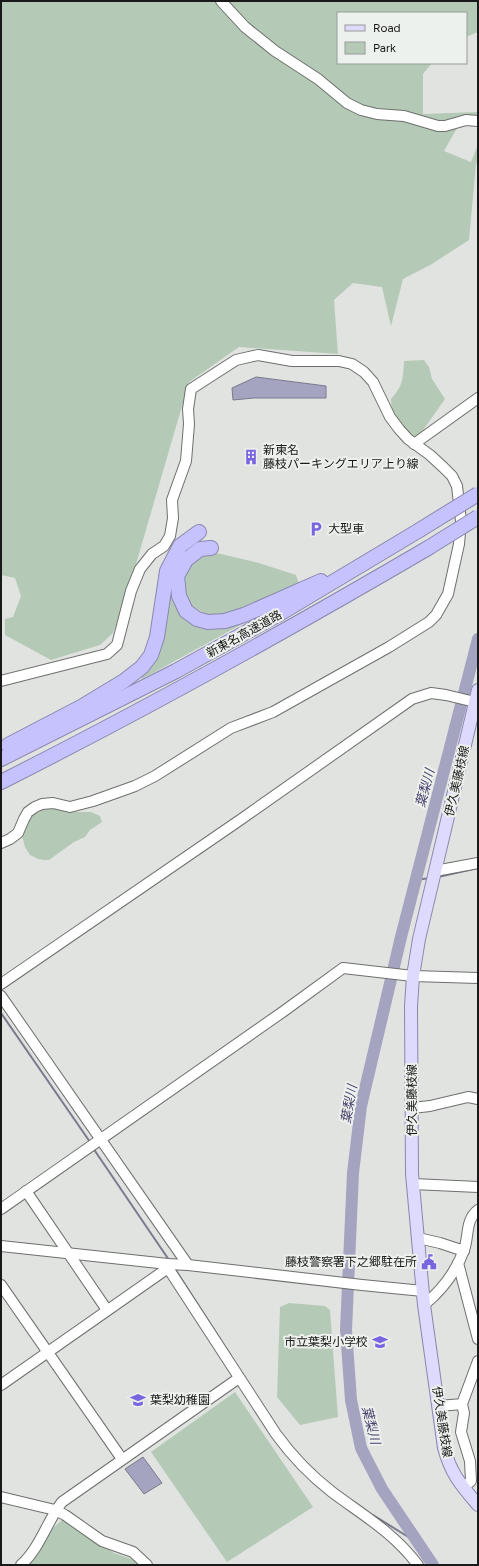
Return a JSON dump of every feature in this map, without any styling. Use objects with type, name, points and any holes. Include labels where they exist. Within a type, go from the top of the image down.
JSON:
[{"type":"highway","name":"新東名高速道路","points":[[1,759],[176,671],[281,613],[478,494]]},
{"type":"highway","name":"新東名高速道路","points":[[1,782],[205,676],[318,613],[478,517]]},
{"type":"highway","points":[[1,749],[81,707],[124,681],[142,668],[151,655],[157,637],[167,571],[180,546],[199,532]]},
{"type":"highway","points":[[211,548],[200,549],[186,560],[177,576],[179,596],[186,611],[197,619],[208,622],[224,622],[244,615],[369,560]]},
{"type":"main road","name":"伊久美藤枝線","points":[[478,690],[410,976],[413,1184],[424,1305],[444,1448],[449,1464],[463,1488],[478,1505]]},
{"type":"street","points":[[221,1],[244,27],[275,51],[318,79],[347,103],[361,110],[377,114],[404,116],[438,126],[445,126],[466,120],[478,121]]},
{"type":"street","points":[[1,681],[96,658],[107,654],[117,645],[131,591],[140,569],[152,554],[164,546],[172,530],[172,500],[186,461],[189,424],[188,409],[191,390],[236,360],[258,355],[292,361],[339,361],[352,364],[364,372],[373,382],[390,417],[408,439],[430,454],[452,476],[457,486],[460,500],[460,536],[448,594],[436,615],[429,622],[389,647],[273,712],[231,728],[155,776],[135,786],[93,801],[70,807],[53,803],[42,804],[35,807],[28,812],[18,833],[1,843]]},
{"type":"street","points":[[414,444],[478,398]]},
{"type":"street","points":[[1,984],[180,862],[412,700],[432,694],[446,695],[475,702]]},
{"type":"street","points":[[435,871],[478,863]]},
{"type":"street","points":[[1,1208],[284,1011],[343,968],[410,976],[478,978]]},
{"type":"street","points":[[1,996],[188,1265]]},
{"type":"street","points":[[412,1108],[430,1106],[468,1097],[478,1099]]},
{"type":"street","points":[[413,1184],[478,1187]]},
{"type":"street","points":[[26,1191],[107,1310]]},
{"type":"street","points":[[424,1305],[438,1292],[458,1263],[464,1251],[468,1224],[478,1210]]},
{"type":"street","points":[[418,1238],[464,1251]]},
{"type":"street","points":[[1,1246],[168,1266],[188,1265],[423,1291]]},
{"type":"street","points":[[458,1263],[478,1339]]},
{"type":"street","points":[[1,1385],[168,1266]]},
{"type":"street","points":[[168,1266],[239,1378],[276,1434],[293,1456],[330,1491],[395,1538],[418,1565]]},
{"type":"street","points":[[1,1286],[122,1459]]},
{"type":"street","points":[[463,1488],[471,1481],[470,1461],[461,1432],[464,1413],[462,1404],[478,1364]]},
{"type":"street","points":[[21,1565],[30,1557],[62,1502],[239,1378]]},
{"type":"street","points":[[439,1406],[462,1404]]},
{"type":"street","points":[[1,1497],[56,1510],[102,1541],[133,1552],[147,1565]]},
{"type":"green space","points":[[1,1],[478,1],[478,32],[467,37],[467,12],[337,12],[337,64],[431,64],[423,74],[423,114],[478,112],[478,126],[474,119],[461,121],[444,151],[471,162],[478,145],[478,162],[476,164],[469,240],[432,264],[403,279],[391,326],[382,287],[353,283],[334,300],[338,354],[239,347],[189,382],[125,602],[113,633],[100,645],[51,660],[5,635],[5,619],[13,617],[21,596],[15,578],[1,575]]},
{"type":"green space","points":[[424,360],[429,367],[432,379],[445,399],[421,433],[412,438],[392,415],[391,399],[402,382],[404,361]]},
{"type":"green space","points":[[208,551],[259,563],[296,575],[299,584],[247,608],[217,617],[202,612],[189,604],[181,577],[190,563]]},
{"type":"green space","points":[[170,584],[178,611],[243,621],[244,623],[142,679],[141,676]]},
{"type":"green space","points":[[47,808],[60,809],[65,812],[91,812],[100,816],[102,822],[90,830],[85,837],[74,842],[49,860],[38,859],[30,855],[25,847],[21,832],[33,815]]},
{"type":"green space","points":[[289,1303],[325,1306],[330,1310],[338,1417],[300,1425],[277,1397],[280,1307]]},
{"type":"green space","points":[[235,1392],[313,1507],[227,1562],[151,1452]]},
{"type":"green space","points":[[62,1520],[114,1553],[137,1561],[142,1565],[26,1565],[52,1529]]},
{"type":"water","points":[[256,377],[326,386],[326,398],[254,398],[233,400],[232,388]]},
{"type":"water","points":[[143,1457],[162,1483],[144,1494],[125,1469]]},
{"type":"waterway","name":"葉梨川","points":[[433,1565],[382,1489],[361,1448],[351,1400],[346,1330],[353,1173],[361,1106],[401,937],[478,639]]},
{"type":"waterway","points":[[438,877],[478,868]]},
{"type":"waterway","points":[[416,880],[430,878]]},
{"type":"waterway","points":[[1,1013],[90,1142]]},
{"type":"waterway","points":[[93,1148],[169,1260]]},
{"type":"waterway","points":[[175,1269],[231,1356]]},
{"type":"waterway","points":[[373,1515],[418,1543]]},
{"type":"place","name":"新東名 藤枝パーキングエリア上り線","points":[[251,457]]},
{"type":"place","name":"大型車","points":[[316,529]]},
{"type":"place","name":"藤枝警察署下之郷駐在所","points":[[429,1262]]},
{"type":"place","name":"市立葉梨小学校","points":[[380,1342]]},
{"type":"place","name":"葉梨幼稚園","points":[[138,1400]]}]
